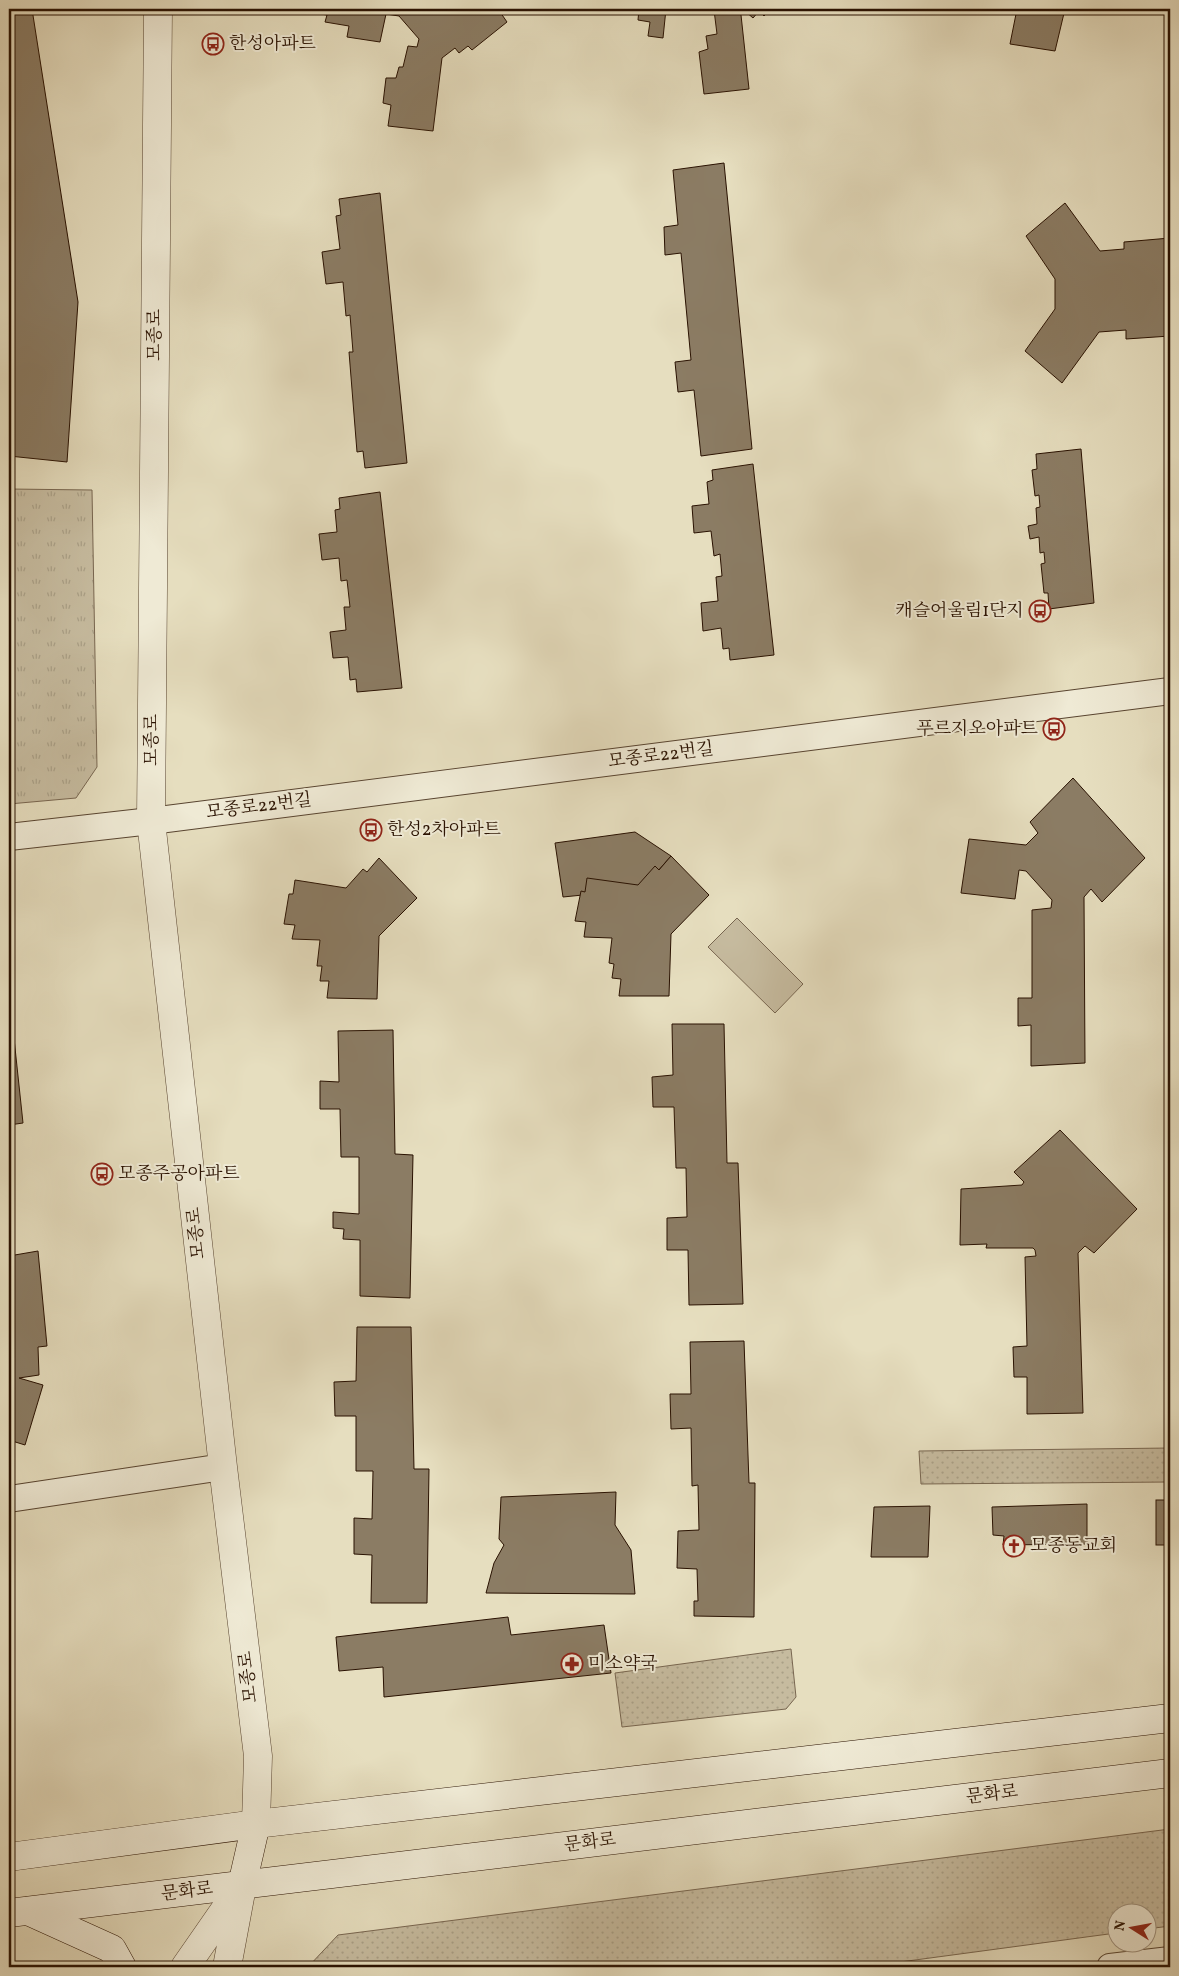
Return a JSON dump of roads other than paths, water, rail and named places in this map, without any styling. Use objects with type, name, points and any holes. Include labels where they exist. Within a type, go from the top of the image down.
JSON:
[{"type":"main road","name":"모종로","points":[[158,9],[151,821],[223,1468],[258,1756],[256,1824],[242,1885],[227,1967]]},
{"type":"main road","points":[[9,1857],[256,1824],[1170,1718]]},
{"type":"main road","name":"문화로","points":[[19,1912],[1170,1773]]},
{"type":"main road","points":[[185,1967],[242,1885]]},
{"type":"main road","points":[[19,1912],[112,1949],[122,1967]]},
{"type":"street","name":"모종로22번길","points":[[9,837],[151,821],[1170,691]]},
{"type":"street","points":[[9,1499],[223,1468]]},
{"type":"street","points":[[1110,1967],[1170,1960]]},
{"type":"place","name":"한성아파트","points":[[213,44]]},
{"type":"place","name":"캐슬어울림1단지","points":[[1040,611]]},
{"type":"place","name":"푸르지오아파트","points":[[1054,729]]},
{"type":"place","name":"한성2차아파트","points":[[371,830]]},
{"type":"place","name":"모종주공아파트","points":[[102,1174]]},
{"type":"place","name":"모종동교회","points":[[1014,1546]]},
{"type":"place","name":"미소약국","points":[[572,1664]]}]
